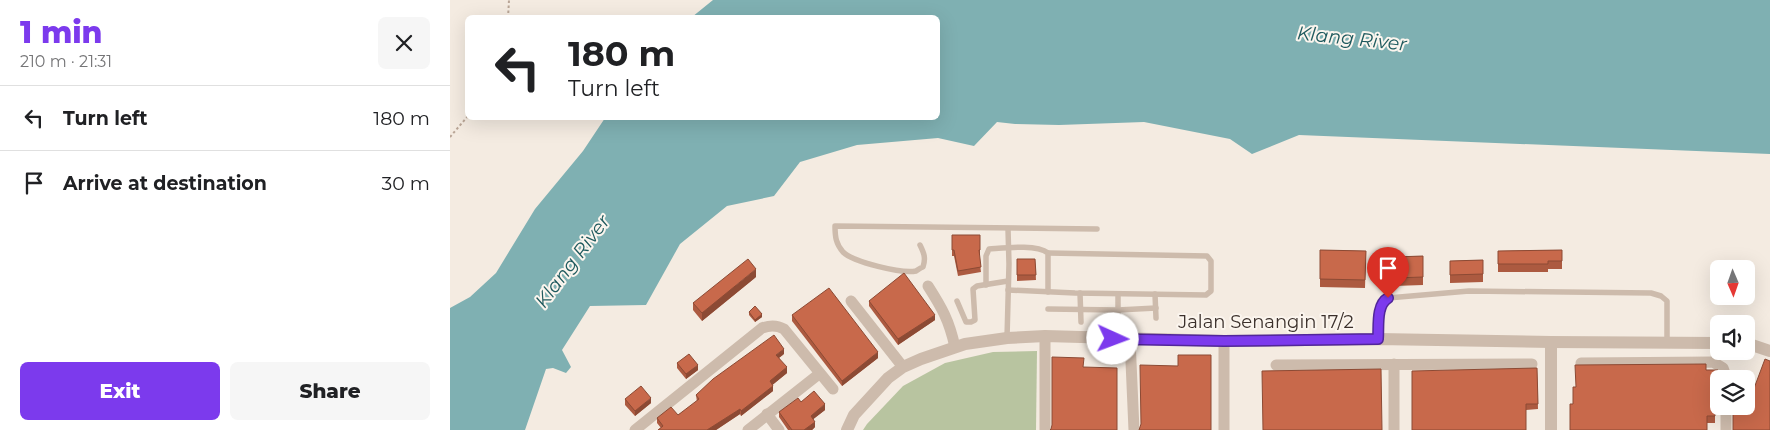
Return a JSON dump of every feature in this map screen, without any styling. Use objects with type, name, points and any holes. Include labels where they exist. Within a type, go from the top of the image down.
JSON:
[{"type":"street","points":[[928,286],[944,311],[950,325],[955,347]]},
{"type":"street","points":[[851,302],[903,367]]},
{"type":"street","points":[[635,430],[762,328],[769,326],[779,326],[784,329],[833,389]]},
{"type":"street","points":[[1045,336],[1045,430]]},
{"type":"street","name":"Jalan Senangin 17/2","points":[[847,430],[854,415],[888,378],[903,367],[921,358],[955,347],[1007,338],[1045,336],[1224,341],[1378,339],[1710,343]]},
{"type":"street","points":[[1130,339],[1134,430]]},
{"type":"street","points":[[1224,341],[1224,430]]},
{"type":"street","points":[[1551,342],[1551,430]]},
{"type":"street","points":[[1755,346],[1770,351]]},
{"type":"street","points":[[1580,363],[1713,362],[1724,370]]},
{"type":"street","points":[[1276,364],[1532,364]]},
{"type":"street","points":[[1394,364],[1394,430]]},
{"type":"street","points":[[748,430],[819,374]]},
{"type":"street","points":[[767,414],[779,430]]},
{"type":"street","points":[[1726,415],[1726,430]]},
{"type":"lane","points":[[920,245],[925,260],[923,267],[916,271],[893,270],[859,261],[844,253],[836,241],[835,226],[1097,229]]},
{"type":"lane","points":[[1007,338],[1008,229]]},
{"type":"lane","points":[[986,285],[986,256],[989,248],[1039,249],[1048,253],[1207,256],[1211,261],[1211,291],[1206,295],[1008,290]]},
{"type":"lane","points":[[1048,253],[1048,292]]},
{"type":"lane","points":[[957,301],[966,322],[971,322],[974,320],[973,289],[977,286],[1008,281]]},
{"type":"lane","points":[[1378,339],[1380,308],[1383,301],[1388,298],[1469,291],[1651,294],[1661,296],[1667,302],[1668,342]]},
{"type":"lane","points":[[1080,293],[1081,322]]},
{"type":"lane","points":[[1118,294],[1118,320]]},
{"type":"lane","points":[[1155,294],[1156,318]]},
{"type":"lane","points":[[1048,308],[1118,310],[1156,308]]},
{"type":"path","points":[[508,15],[509,0]]},
{"type":"path","points":[[450,137],[465,120]]},
{"type":"green space","points":[[1037,351],[1036,430],[863,430],[903,386],[945,363],[993,352]]},
{"type":"water","name":"Klang River","points":[[713,0],[1770,0],[1770,154],[1299,135],[1252,154],[1230,139],[1144,122],[1059,125],[997,122],[974,146],[938,138],[857,145],[800,162],[774,196],[727,206],[680,244],[646,305],[590,306],[562,350],[571,367],[566,373],[553,368],[546,369],[525,430],[450,430],[450,308],[470,297],[496,273],[535,209],[583,151],[604,120],[940,120],[940,15],[694,15]]},
{"type":"building","points":[[952,235],[980,235],[981,267],[958,271],[954,250],[952,250]]},
{"type":"building","points":[[1320,250],[1366,251],[1365,280],[1320,279]]},
{"type":"building","points":[[1562,250],[1562,261],[1548,261],[1548,264],[1498,264],[1498,251]]},
{"type":"building","points":[[1423,256],[1423,277],[1394,278],[1394,257]]},
{"type":"building","points":[[748,259],[756,269],[702,313],[693,303]]},
{"type":"building","points":[[1017,259],[1035,259],[1036,275],[1017,275]]},
{"type":"building","points":[[1483,260],[1483,274],[1450,275],[1450,261]]},
{"type":"building","points":[[904,273],[935,315],[898,339],[869,301]]},
{"type":"building","points":[[829,288],[878,352],[842,381],[792,315]]},
{"type":"building","points":[[755,306],[762,314],[755,320],[749,312]]},
{"type":"building","points":[[774,335],[784,349],[776,355],[787,367],[770,381],[773,386],[741,411],[740,409],[707,430],[658,430],[663,426],[657,418],[671,407],[678,415],[699,399],[696,395],[713,379]]},
{"type":"building","points":[[689,354],[698,365],[686,374],[677,363]]},
{"type":"building","points":[[1178,355],[1211,355],[1211,430],[1139,430],[1141,424],[1140,365],[1178,366]]},
{"type":"building","points":[[1052,357],[1084,358],[1083,367],[1117,368],[1117,430],[1050,430],[1052,425]]},
{"type":"building","points":[[1765,359],[1770,361],[1770,430],[1733,430],[1733,415],[1755,415],[1755,386]]},
{"type":"building","points":[[1706,364],[1706,370],[1710,370],[1710,415],[1715,416],[1707,416],[1707,430],[1570,430],[1570,404],[1573,404],[1573,387],[1576,387],[1575,365]]},
{"type":"building","points":[[1537,368],[1538,404],[1526,404],[1526,430],[1412,430],[1412,371]]},
{"type":"building","points":[[1381,369],[1382,430],[1263,430],[1262,371]]},
{"type":"building","points":[[641,386],[651,398],[635,411],[625,399]]},
{"type":"building","points":[[814,391],[825,404],[811,416],[815,422],[804,430],[792,430],[779,412],[798,398],[801,402]]},
{"type":"route","points":[[1113,339],[1224,341],[1378,339],[1380,308],[1383,301],[1388,298]]}]
